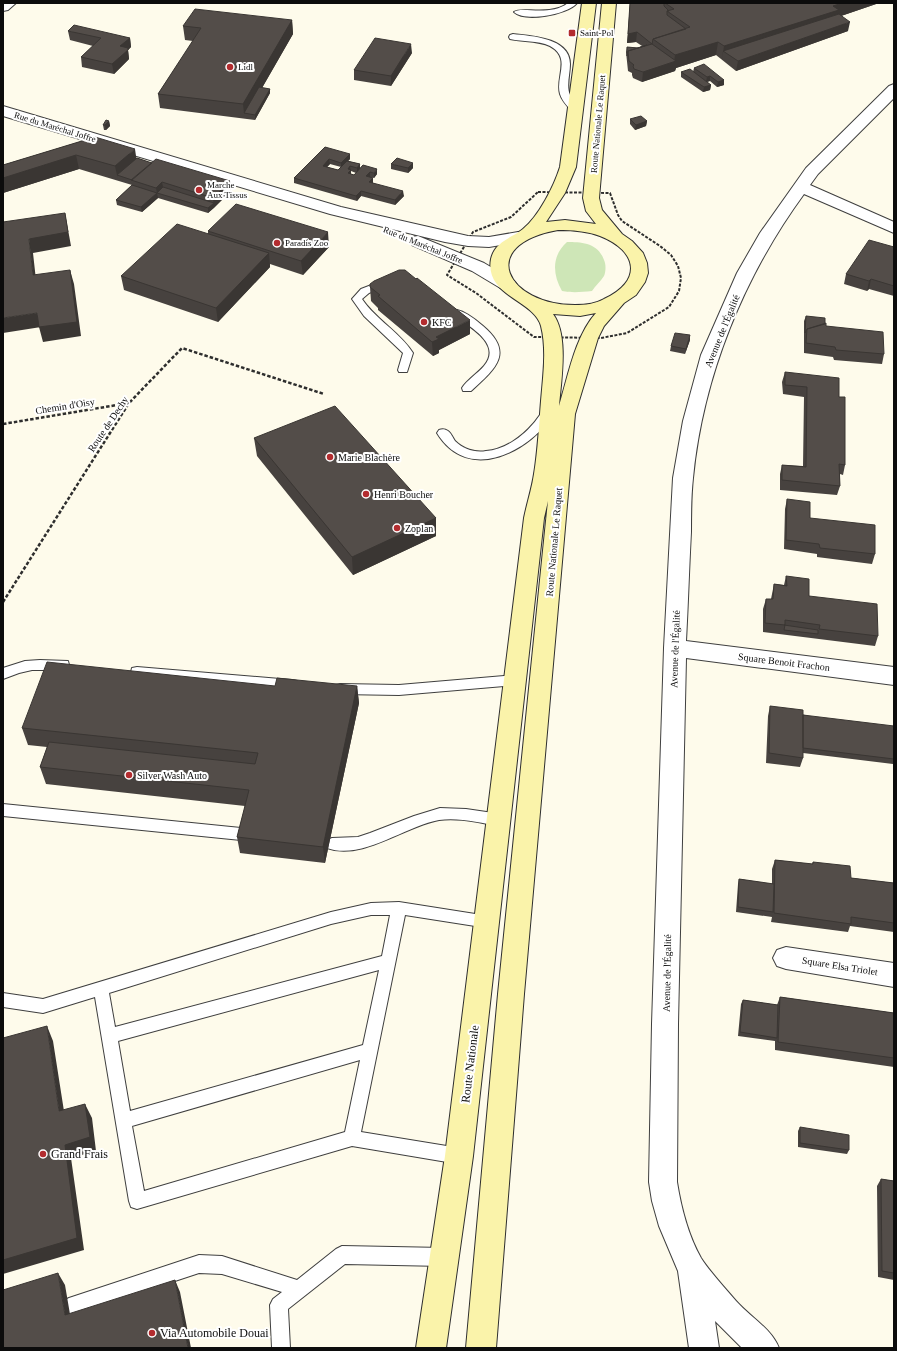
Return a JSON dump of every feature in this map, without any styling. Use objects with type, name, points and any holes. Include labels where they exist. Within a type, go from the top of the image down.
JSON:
[{"type":"main road","points":[[524,234],[551,226],[573,225],[596,229],[616,237],[634,252],[639,261],[640,271],[638,280],[633,289],[618,300],[598,308],[574,310],[550,308],[535,304],[516,294],[508,286],[502,276],[500,262],[505,249],[524,234],[548,209],[566,175],[570,159],[589,3]]},
{"type":"main road","name":"Route Nationale Le Raquet","points":[[609,3],[591,193],[594,211],[616,237]]},
{"type":"main road","points":[[576,110],[599,112]]},
{"type":"main road","name":"Route Nationale Le Raquet","points":[[481,1348],[529,797],[566,414],[589,338],[596,324],[618,300]]},
{"type":"main road","name":"Route Nationale Le Raquet","points":[[505,780],[534,518],[544,474],[554,366],[553,338],[548,320],[535,304]]},
{"type":"main road","name":"Route Nationale","points":[[431,1348],[459,1156],[505,780]]},
{"type":"street","points":[[3,7],[10,3]]},
{"type":"street","name":"Avenue de l'Égalité","points":[[691,1268],[673,1226],[666,1201],[663,1182],[665,1024],[675,648],[683,478],[694,414],[710,355],[746,273],[768,233],[800,186],[820,162],[894,89]]},
{"type":"street","name":"Rue du Maréchal Joffre","points":[[4,111],[336,211],[408,237],[458,258],[482,270],[508,286]]},
{"type":"street","points":[[800,186],[894,228]]},
{"type":"street","name":"Rue du Maréchal Joffre","points":[[336,211],[468,241],[489,242],[524,234]]},
{"type":"street","name":"Square Benoit Frachon","points":[[675,648],[894,676]]},
{"type":"street","name":"Square Elsa Triolet","points":[[786,958],[894,974]]},
{"type":"street","points":[[691,1268],[726,1312],[764,1348]]},
{"type":"street","points":[[691,1268],[704,1348]]},
{"type":"street","points":[[726,1312],[743,1348]]},
{"type":"lane","points":[[518,12],[549,14],[564,9],[573,3]]},
{"type":"lane","points":[[513,37],[540,40],[551,44],[562,52],[566,60],[566,95],[576,110]]},
{"type":"lane","points":[[398,279],[365,291],[357,299],[362,308],[399,341],[408,354],[403,370]]},
{"type":"lane","points":[[450,307],[485,334],[494,344],[496,352],[494,360],[467,388]]},
{"type":"lane","points":[[442,433],[448,442],[460,451],[477,456],[493,454],[507,449],[528,435],[550,412]]},
{"type":"lane","points":[[3,674],[17,668],[33,664],[73,666]]},
{"type":"lane","points":[[128,671],[307,686]]},
{"type":"lane","points":[[331,688],[399,690],[516,680]]},
{"type":"lane","points":[[3,810],[242,834]]},
{"type":"lane","points":[[332,844],[352,844],[363,842],[428,818],[441,815],[457,814],[500,820]]},
{"type":"lane","points":[[3,1000],[43,1006],[331,918],[371,910],[399,908],[488,922]]},
{"type":"lane","points":[[352,1138],[399,908]]},
{"type":"lane","points":[[109,1036],[388,960]]},
{"type":"lane","points":[[101,989],[137,1201],[352,1138],[459,1156]]},
{"type":"lane","points":[[123,1120],[370,1050]]},
{"type":"lane","points":[[281,1348],[280,1305],[342,1255],[444,1257]]},
{"type":"lane","points":[[69,1307],[199,1264],[222,1265],[300,1289]]},
{"type":"path","points":[[538,192],[591,193],[610,193],[618,215],[622,221],[669,253],[678,263],[681,270],[682,277],[672,303],[663,312],[628,333],[601,338],[534,337],[476,293],[447,275],[473,232],[511,217],[538,192]]},
{"type":"path","name":"Route de Dechy","points":[[3,602],[129,403],[182,348],[324,394]]},
{"type":"path","name":"Chemin d'Oisy","points":[[3,424],[129,403]]},
{"type":"green space","points":[[567,242],[584,243],[594,247],[601,254],[605,263],[605,274],[592,291],[562,291],[556,278],[555,265],[558,253]]},
{"type":"building","points":[[630,3],[664,3],[664,6],[669,11],[667,11],[667,15],[686,29],[653,39],[652,44],[637,32],[628,34]]},
{"type":"building","points":[[665,3],[842,3],[833,6],[839,10],[724,46],[718,42],[675,55],[653,39],[690,27],[667,11],[674,9]]},
{"type":"building","name":"Lidl","points":[[195,9],[292,20],[243,104],[158,94],[201,28],[183,26]]},
{"type":"building","points":[[839,14],[850,22],[738,61],[723,51]]},
{"type":"building","points":[[74,25],[130,38],[120,46],[128,48],[128,50],[112,64],[81,57],[101,38],[68,31]]},
{"type":"building","points":[[375,38],[411,44],[391,76],[354,70]]},
{"type":"building","points":[[652,44],[676,61],[643,72],[634,69],[634,65],[629,61],[628,51]]},
{"type":"building","points":[[627,47],[638,48],[628,51],[627,56]]},
{"type":"building","points":[[704,64],[724,80],[718,82],[710,76],[707,77],[694,68]]},
{"type":"building","points":[[690,69],[711,85],[704,87],[681,72]]},
{"type":"building","points":[[259,87],[270,89],[255,115],[244,113]]},
{"type":"building","points":[[641,116],[647,121],[636,125],[630,119]]},
{"type":"building","points":[[106,120],[109,121],[103,125]]},
{"type":"building","points":[[95,137],[135,149],[115,166],[76,155],[3,178],[3,165]]},
{"type":"building","points":[[325,147],[350,154],[341,163],[329,159],[323,166],[338,170],[347,161],[360,164],[357,168],[350,166],[348,169],[351,170],[348,173],[354,175],[363,165],[377,169],[374,173],[370,172],[366,176],[373,178],[369,182],[403,191],[395,200],[361,191],[356,196],[294,178]]},
{"type":"building","points":[[137,158],[152,163],[132,180],[117,175]]},
{"type":"building","points":[[397,158],[413,163],[408,168],[391,164]]},
{"type":"building","points":[[156,159],[230,181],[213,198],[162,182],[156,188],[131,180]]},
{"type":"building","points":[[132,185],[157,193],[141,207],[116,200]]},
{"type":"building","points":[[163,187],[214,203],[208,208],[157,193]]},
{"type":"building","points":[[236,204],[328,232],[301,261],[208,231]]},
{"type":"building","points":[[65,213],[68,232],[29,239],[33,275],[70,270],[77,322],[39,327],[37,313],[3,318],[3,222]]},
{"type":"building","points":[[177,224],[269,253],[216,308],[121,276]]},
{"type":"building","points":[[869,240],[894,247],[894,286],[871,279],[869,281],[846,274]]},
{"type":"building","name":"KFC","points":[[399,270],[405,270],[416,279],[417,278],[470,320],[436,337],[439,339],[432,342],[378,296],[380,295],[370,287],[370,284],[374,281]]},
{"type":"building","points":[[806,316],[825,318],[825,324],[807,329],[805,333]]},
{"type":"building","points":[[826,323],[826,326],[883,332],[884,354],[836,350],[835,347],[806,343],[807,329]]},
{"type":"building","points":[[675,333],[690,335],[686,349],[671,346]]},
{"type":"building","points":[[785,372],[839,378],[839,397],[845,397],[845,465],[839,464],[840,486],[782,480],[782,465],[806,467],[807,387],[785,385]]},
{"type":"building","points":[[335,406],[436,518],[352,557],[254,438]]},
{"type":"building","points":[[787,499],[810,502],[810,518],[875,525],[875,554],[820,548],[819,544],[786,540]]},
{"type":"building","points":[[786,576],[809,579],[809,596],[877,604],[878,636],[819,629],[820,625],[785,620],[785,625],[765,623],[766,599],[773,599],[774,584],[787,586]]},
{"type":"building","points":[[785,625],[818,630],[818,634],[784,630]]},
{"type":"building","name":"Silver Wash Auto","points":[[47,662],[275,686],[277,678],[357,686],[323,847],[237,837],[249,790],[40,767],[49,742],[255,764],[258,753],[22,728]]},
{"type":"building","points":[[770,706],[803,710],[803,758],[769,753]]},
{"type":"building","points":[[803,715],[894,726],[894,759],[803,748]]},
{"type":"building","points":[[775,860],[850,866],[851,878],[894,883],[894,923],[851,917],[851,924],[774,913]]},
{"type":"building","points":[[739,879],[774,884],[773,912],[738,907]]},
{"type":"building","points":[[780,997],[894,1013],[894,1058],[778,1042]]},
{"type":"building","points":[[743,1000],[778,1005],[777,1038],[740,1032]]},
{"type":"building","name":"Grand Frais","points":[[47,1026],[59,1111],[85,1104],[90,1137],[65,1145],[77,1238],[3,1260],[3,1038]]},
{"type":"building","points":[[800,1127],[849,1135],[849,1150],[800,1143]]},
{"type":"building","points":[[881,1179],[894,1181],[894,1273],[882,1271]]},
{"type":"building","points":[[58,1273],[65,1315],[175,1280],[188,1348],[3,1348],[3,1290]]},
{"type":"place","name":"Saint-Pol","points":[[572,33]]},
{"type":"place","name":"Lidl","points":[[230,67]]},
{"type":"place","name":"Marche Aux Tissus","points":[[199,190]]},
{"type":"place","name":"Paradis Zoo","points":[[277,243]]},
{"type":"place","name":"KFC","points":[[424,322]]},
{"type":"place","name":"Marie Blachère","points":[[330,457]]},
{"type":"place","name":"Henri Boucher","points":[[366,494]]},
{"type":"place","name":"Zoplan","points":[[397,528]]},
{"type":"place","name":"Silver Wash Auto","points":[[129,775]]},
{"type":"place","name":"Grand Frais","points":[[43,1154]]},
{"type":"place","name":"Via Automobile Douai","points":[[152,1333]]}]
